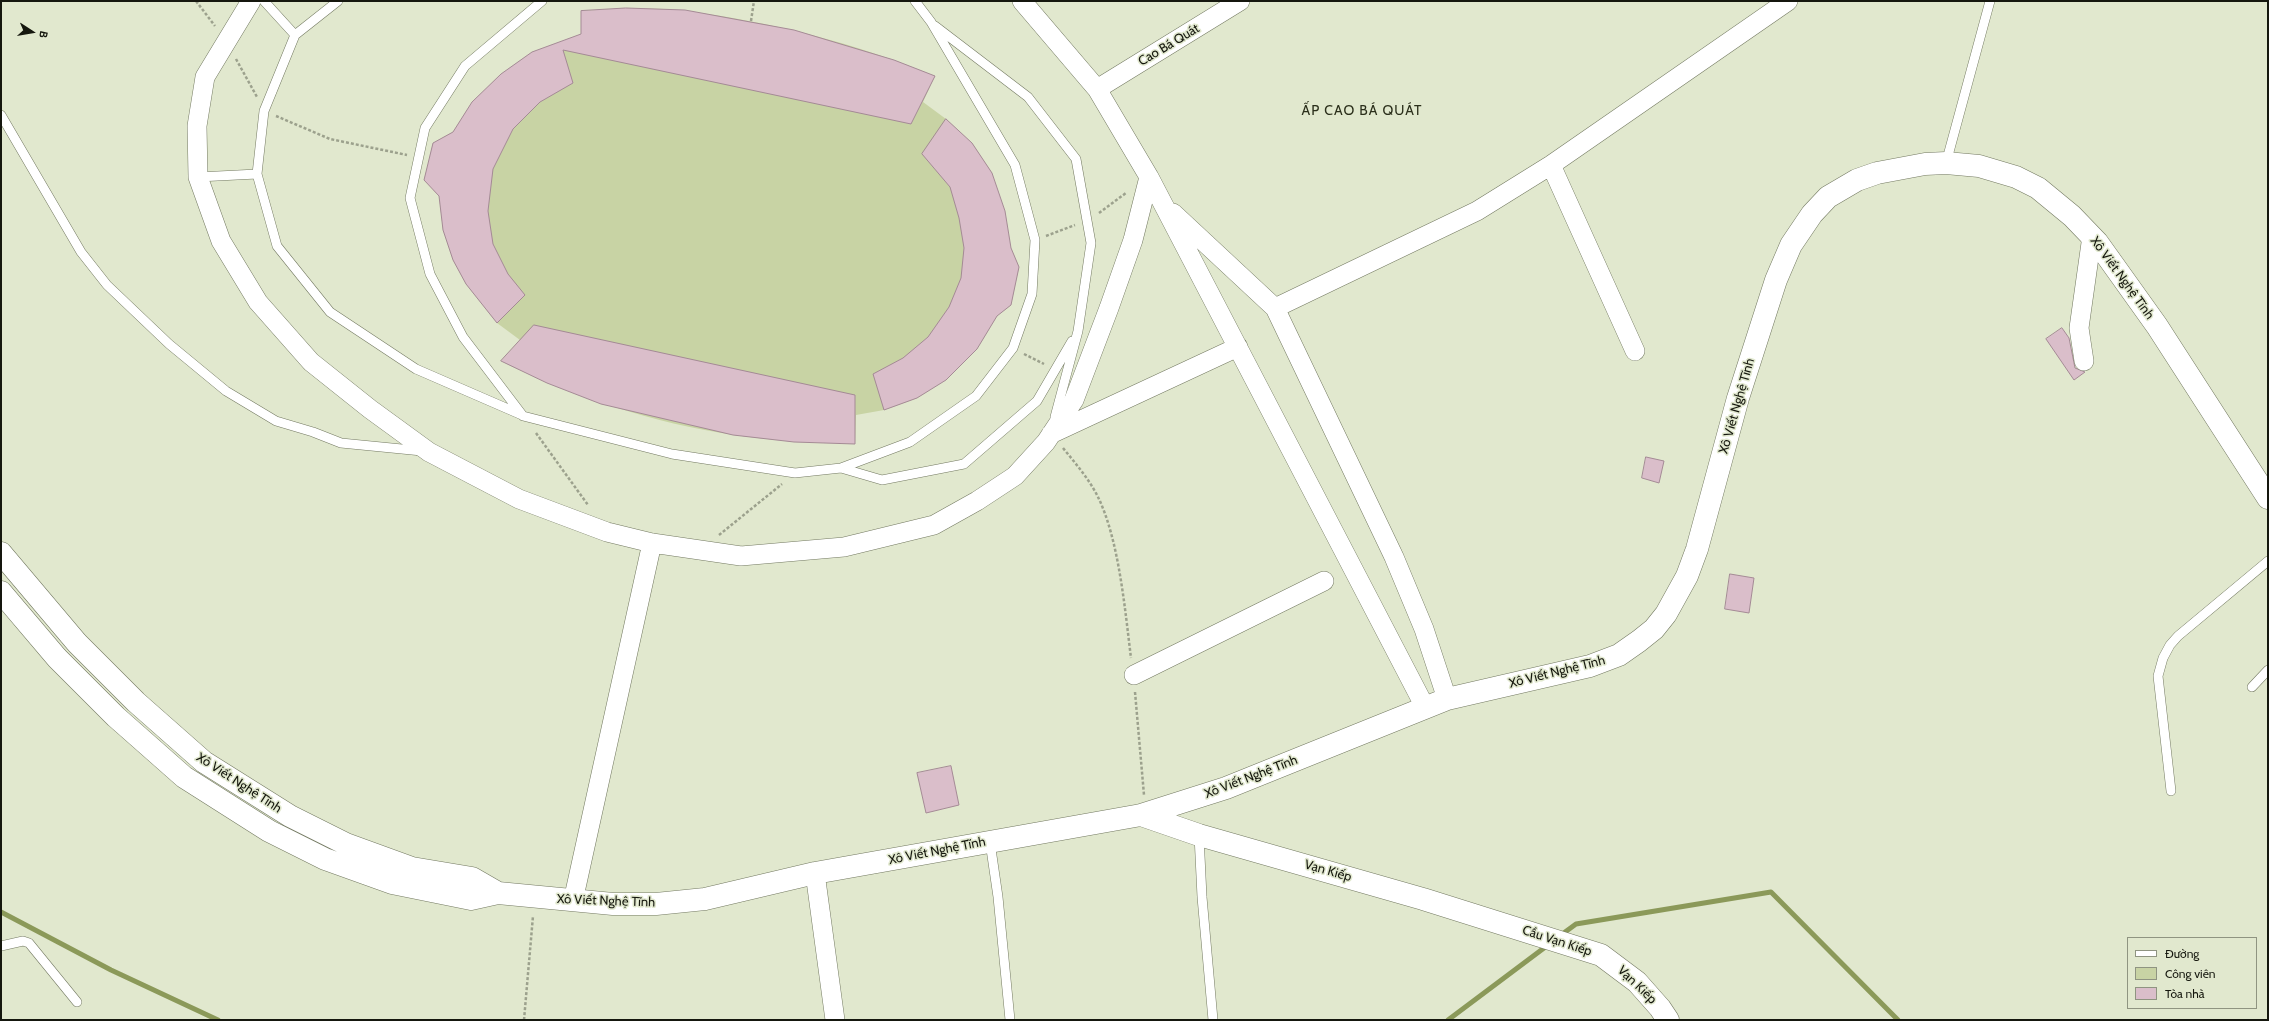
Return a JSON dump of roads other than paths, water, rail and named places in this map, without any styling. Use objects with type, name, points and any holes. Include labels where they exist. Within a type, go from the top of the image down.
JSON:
[{"type":"main road","name":"Xô Viết Nghệ Tĩnh","points":[[1,592],[57,658],[116,717],[184,777],[269,831],[325,859],[392,883],[471,899],[498,893],[613,904],[656,904],[698,900],[815,873],[1141,815],[1226,788],[1425,706],[1447,699],[1590,666],[1619,655],[1654,629],[1666,614],[1679,592],[1697,549],[1738,398],[1776,280],[1791,245],[1812,214],[1828,197],[1857,180],[1900,167],[1946,163],[1979,166],[2016,177],[2038,188],[2072,216],[2092,236],[2161,332],[2268,498]]},
{"type":"main road","name":"Xô Viết Nghệ Tĩnh","points":[[1,553],[78,643],[136,702],[204,762],[290,816],[346,844],[412,868],[472,878],[498,893]]},
{"type":"main road","name":"Vạn Kiếp","points":[[1141,815],[1199,835],[1336,873],[1514,927]]},
{"type":"main road","name":"Cầu Vạn Kiếp","points":[[1514,927],[1601,955]]},
{"type":"main road","name":"Vạn Kiếp","points":[[1601,955],[1637,982],[1668,1020]]},
{"type":"street","points":[[250,1],[205,77],[197,126],[198,177],[221,241],[258,302],[311,362],[370,409],[429,452],[519,499],[607,532],[652,543],[741,556],[844,547],[934,525],[977,501],[1015,476],[1051,434],[1074,400],[1100,334],[1133,240],[1149,177]]},
{"type":"street","name":"Cao Bá Quát","points":[[1097,89],[1240,1]]},
{"type":"street","points":[[1275,308],[1477,211],[1551,165],[1788,1]]},
{"type":"street","points":[[1027,3],[1097,89],[1149,177],[1425,706]]},
{"type":"street","points":[[1551,165],[1635,350]]},
{"type":"street","points":[[1163,204],[1275,308],[1394,557],[1424,629],[1447,699]]},
{"type":"street","points":[[2084,361],[2079,328],[2092,236]]},
{"type":"street","points":[[1051,434],[1238,347]]},
{"type":"street","points":[[573,901],[652,543]]},
{"type":"street","points":[[1134,675],[1324,581]]},
{"type":"street","points":[[815,873],[835,1020]]},
{"type":"lane","points":[[264,1],[295,35]]},
{"type":"lane","points":[[338,1],[295,35],[264,111],[257,174],[277,246],[330,312],[416,369],[523,416],[672,454],[795,473],[841,468],[910,442],[976,396],[1013,348],[1032,294],[1035,240],[1015,165],[931,22],[915,1]]},
{"type":"lane","points":[[523,416],[463,337],[430,274],[410,198],[425,128],[466,66],[542,1]]},
{"type":"lane","points":[[1946,163],[1990,1]]},
{"type":"lane","points":[[931,22],[1028,97],[1076,159],[1091,243],[1078,331],[1051,434]]},
{"type":"lane","points":[[1,115],[81,252],[107,285],[169,344],[226,391],[276,421],[313,432],[341,443],[429,452]]},
{"type":"lane","points":[[198,177],[257,174]]},
{"type":"lane","points":[[841,468],[882,480],[964,464],[1038,401],[1078,331]]},
{"type":"lane","points":[[2171,791],[2158,676],[2163,658],[2170,645],[2178,636],[2268,561]]},
{"type":"lane","points":[[2252,687],[2268,670]]},
{"type":"lane","points":[[1199,835],[1202,897],[1213,1020]]},
{"type":"lane","points":[[990,841],[998,897],[1010,1020]]},
{"type":"lane","points":[[1,946],[23,941],[29,943],[77,1002]]},
{"type":"waterway","points":[[1561,935],[1576,924],[1771,892],[1898,1020]]},
{"type":"waterway","points":[[1,912],[111,970],[218,1020]]},
{"type":"waterway","points":[[1448,1020],[1548,945]]},
{"type":"district","name":"ẤP CAO BÁ QUÁT","points":[[1362,111]]}]
